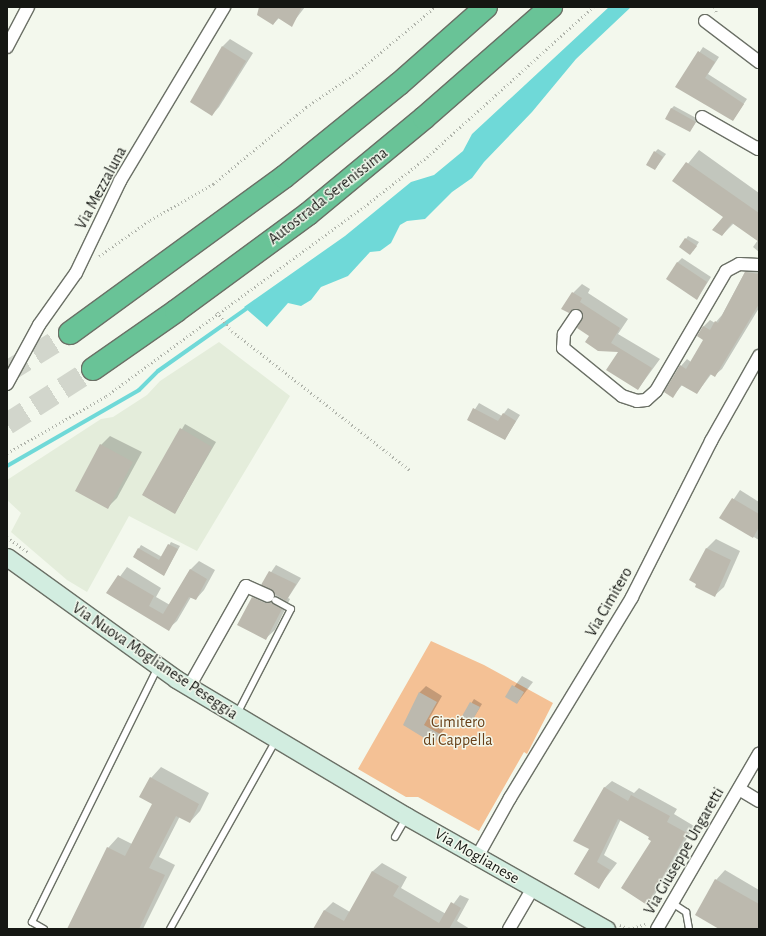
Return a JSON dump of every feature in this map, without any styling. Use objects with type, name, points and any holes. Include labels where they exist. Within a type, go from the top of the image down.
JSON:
[{"type":"highway","points":[[70,333],[284,177],[399,84],[486,7]]},
{"type":"highway","name":"Autostrada Serenissima","points":[[93,369],[308,214],[424,118],[551,7]]},
{"type":"main road","name":"Via Nuova Moglianese Peseggia","points":[[7,557],[188,687],[349,782]]},
{"type":"main road","name":"Via Moglianese","points":[[349,782],[477,857],[606,929]]},
{"type":"street","points":[[7,47],[28,7]]},
{"type":"street","name":"Via Mezzaluna","points":[[7,384],[39,324],[76,273],[120,182],[224,7]]},
{"type":"street","points":[[705,21],[759,62]]},
{"type":"street","points":[[702,117],[758,149],[759,147]]},
{"type":"street","points":[[576,316],[564,334],[563,348],[622,396],[637,401],[646,400],[656,392],[726,271],[739,264],[759,265]]},
{"type":"street","name":"Via Cimitero","points":[[477,857],[514,791],[632,597],[711,441],[759,356]]},
{"type":"street","points":[[188,687],[246,586],[271,598]]},
{"type":"street","name":"Via Giuseppe Ungaretti","points":[[657,929],[759,754]]},
{"type":"street","name":"Via Giuseppe Ungaretti","points":[[739,789],[759,801]]},
{"type":"street","points":[[509,929],[533,888]]},
{"type":"lane","points":[[236,716],[291,609],[271,598]]},
{"type":"lane","points":[[44,929],[32,922],[158,666]]},
{"type":"lane","points":[[170,929],[276,739]]},
{"type":"lane","points":[[395,837],[406,816]]},
{"type":"lane","points":[[672,903],[686,912],[689,929]]},
{"type":"path","points":[[76,273],[150,220],[213,184],[306,107],[356,73],[435,7]]},
{"type":"path","points":[[7,453],[106,396],[217,312],[361,209],[427,157],[592,7]]},
{"type":"path","points":[[217,312],[232,331],[410,470]]},
{"type":"shaded area","points":[[219,342],[290,396],[197,551],[129,516],[87,592],[67,580],[11,532],[21,513],[7,500],[7,480],[101,419],[113,417],[147,395],[160,381]]},
{"type":"green space","name":"Cimitero di Cappella","points":[[431,641],[484,665],[553,703],[527,754],[524,752],[479,831],[418,797],[406,797],[358,769]]},
{"type":"water","points":[[609,7],[631,7],[576,59],[532,112],[484,162],[472,178],[452,192],[425,219],[407,221],[400,225],[391,243],[380,251],[370,252],[348,276],[321,287],[311,300],[301,306],[288,303],[267,327],[244,307],[345,236],[411,182],[434,175],[463,151],[472,134]]},
{"type":"building","points":[[259,7],[302,7],[292,27],[278,18],[273,25],[257,15]]},
{"type":"building","points":[[222,46],[246,61],[212,116],[190,102]]},
{"type":"building","points":[[698,51],[715,62],[705,78],[744,104],[733,121],[675,87]]},
{"type":"building","points":[[671,108],[696,122],[690,132],[665,119]]},
{"type":"building","points":[[654,151],[663,157],[655,170],[646,165]]},
{"type":"building","points":[[686,162],[759,213],[759,242],[732,223],[722,236],[712,230],[723,217],[672,181]]},
{"type":"building","points":[[685,238],[697,246],[690,255],[679,247]]},
{"type":"building","points":[[677,262],[707,282],[697,300],[666,279]]},
{"type":"building","points":[[745,272],[759,274],[759,304],[715,377],[710,374],[697,394],[681,385],[673,398],[664,392],[680,365],[686,369],[703,340],[697,336],[703,326],[710,330],[715,321],[718,323]]},
{"type":"building","points":[[572,292],[582,298],[580,302],[620,328],[611,343],[652,368],[638,390],[606,370],[618,352],[598,351],[585,342],[589,336],[577,328],[583,317],[580,310],[573,309],[569,313],[561,309]]},
{"type":"building","points":[[473,408],[498,421],[503,413],[516,421],[505,440],[467,420]]},
{"type":"building","points":[[180,428],[212,447],[175,514],[142,495]]},
{"type":"building","points":[[100,444],[133,462],[108,509],[75,491]]},
{"type":"building","points":[[732,498],[759,514],[759,527],[753,538],[719,518]]},
{"type":"building","points":[[168,544],[178,549],[164,576],[133,557],[138,548],[159,560]]},
{"type":"building","points":[[706,548],[731,560],[715,597],[695,587],[696,584],[689,580]]},
{"type":"building","points":[[190,569],[207,579],[196,600],[189,597],[169,631],[106,593],[118,575],[154,596],[149,606],[163,614]]},
{"type":"building","points":[[269,571],[296,584],[286,601],[261,585]]},
{"type":"building","points":[[252,597],[265,603],[271,603],[282,609],[266,640],[237,625]]},
{"type":"building","points":[[512,685],[524,692],[517,704],[505,697]]},
{"type":"building","points":[[419,692],[437,702],[424,725],[440,734],[434,744],[403,725]]},
{"type":"building","points":[[470,702],[480,707],[471,723],[461,718]]},
{"type":"building","points":[[150,777],[199,804],[190,823],[176,816],[149,868],[165,875],[139,929],[67,929],[107,847],[125,856],[152,804],[139,797]]},
{"type":"building","points":[[604,787],[628,801],[631,795],[670,816],[667,822],[687,833],[647,905],[621,888],[651,841],[648,839],[649,837],[618,819],[597,862],[610,870],[599,889],[574,874],[589,849],[573,841]]},
{"type":"building","points":[[372,871],[399,886],[393,896],[439,923],[451,902],[461,908],[449,929],[313,929],[324,910],[344,921]]},
{"type":"building","points":[[715,879],[759,904],[759,929],[719,929],[695,915]]},
{"type":"waterway","points":[[7,466],[139,390],[158,371],[250,306]]},
{"type":"tunnel","points":[[7,372],[70,333]]},
{"type":"tunnel","points":[[7,424],[93,369]]}]
